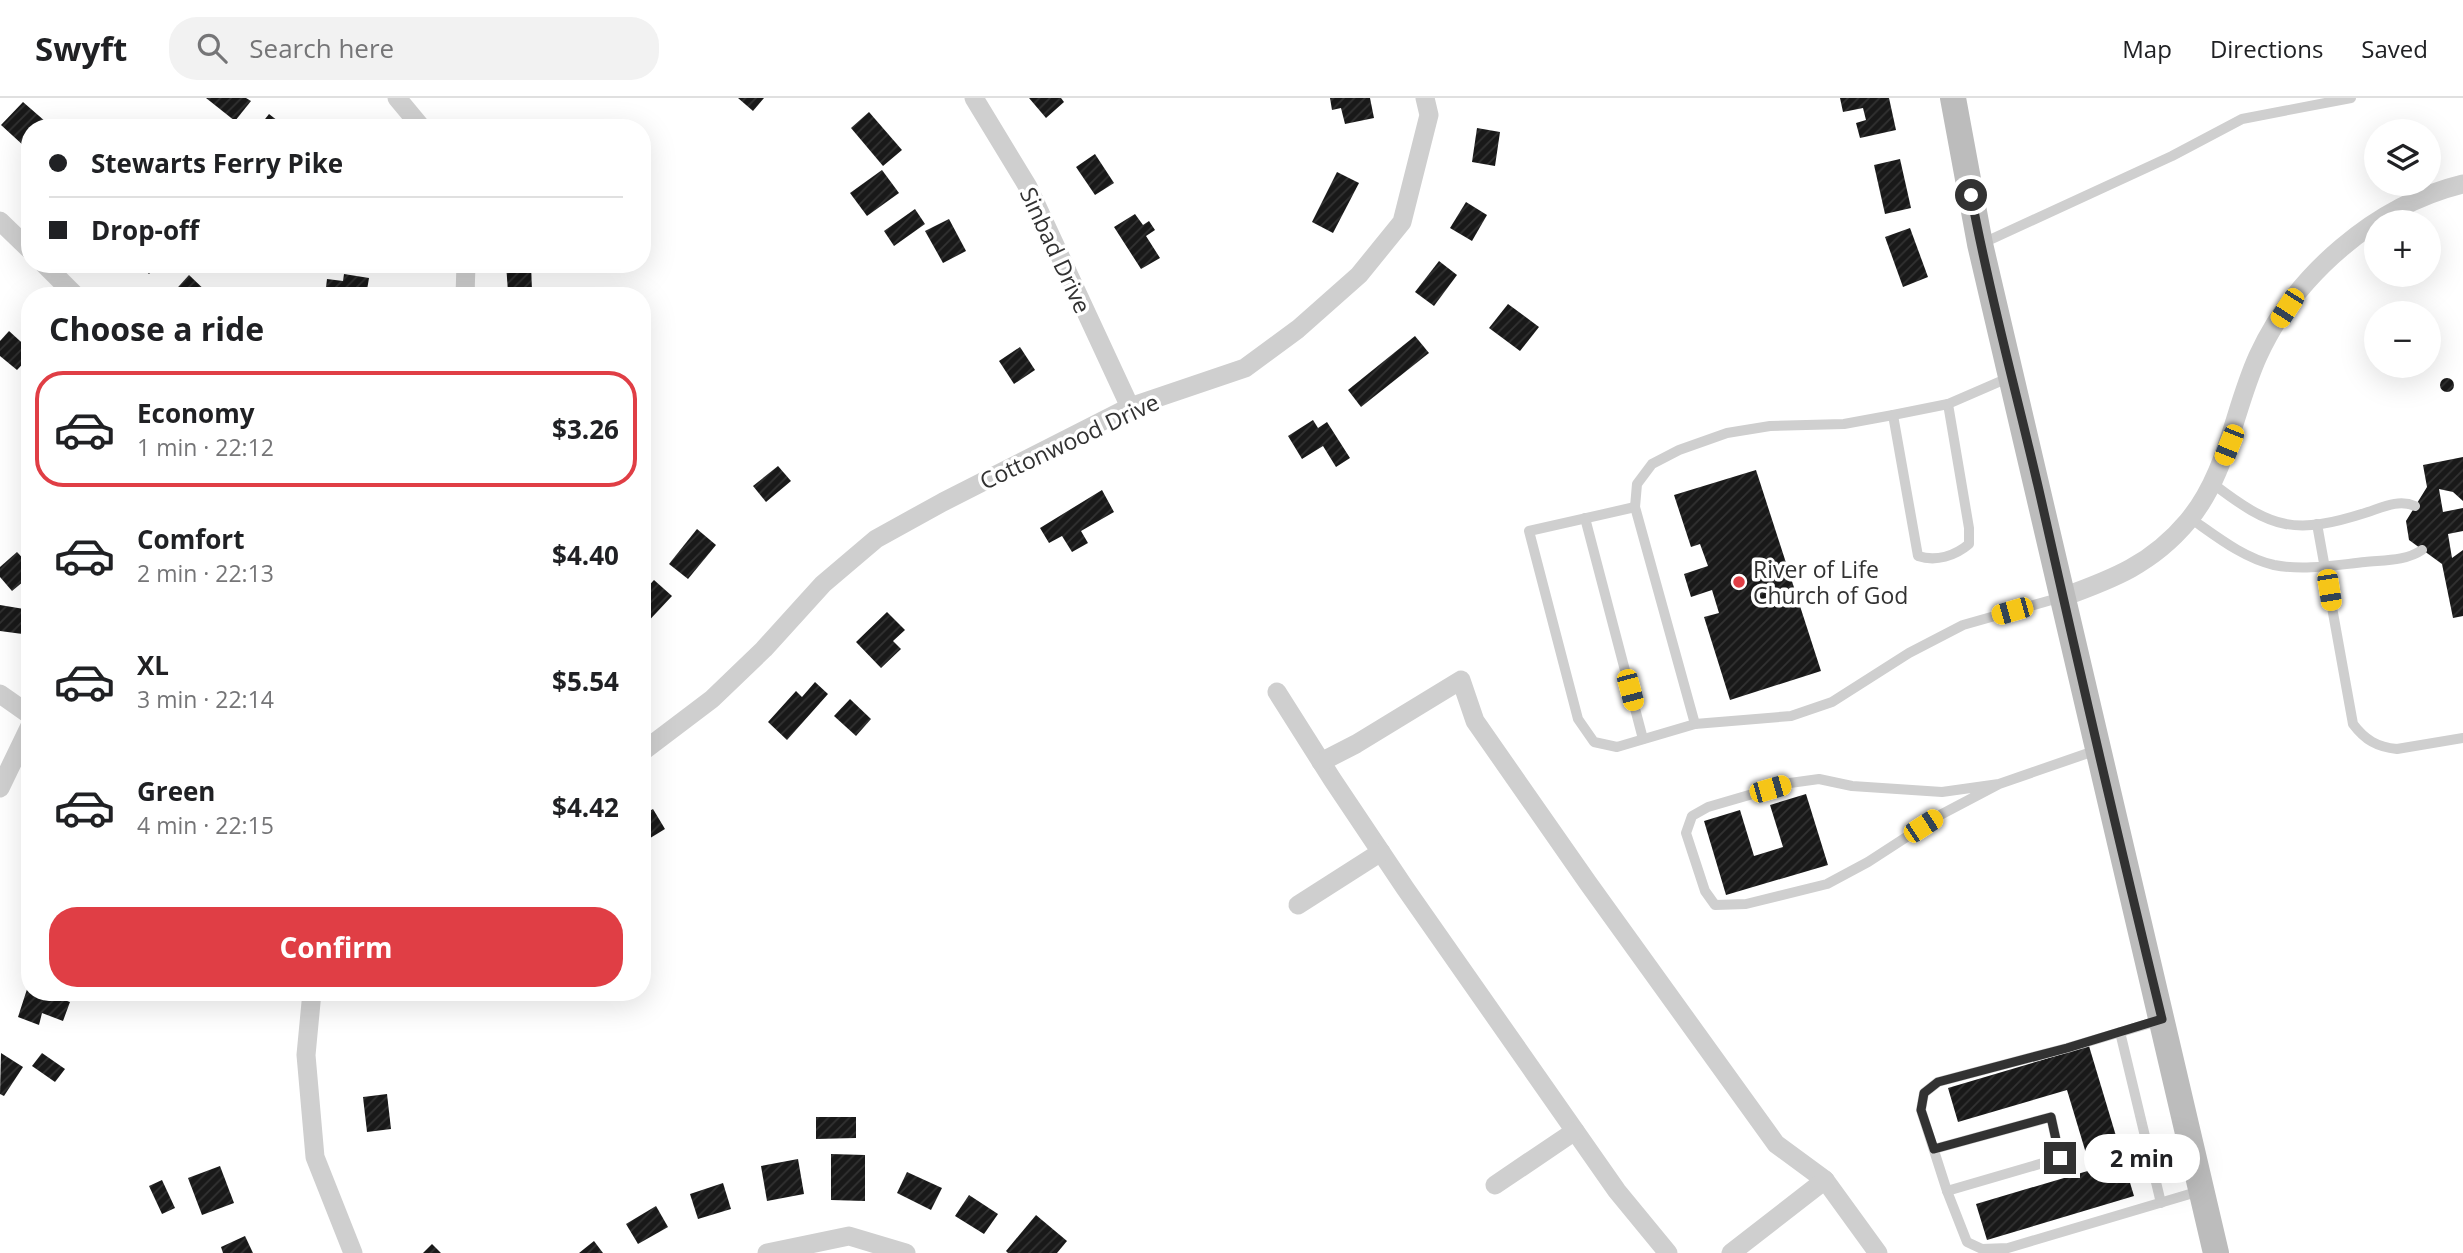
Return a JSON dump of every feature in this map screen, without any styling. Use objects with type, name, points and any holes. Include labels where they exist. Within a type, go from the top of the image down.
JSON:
[{"type":"main road","points":[[1953,98],[1980,244],[2216,1253]]},
{"type":"street","points":[[397,98],[414,119]]},
{"type":"street","name":"Sinbad Drive","points":[[974,98],[1028,187],[1130,407]]},
{"type":"street","name":"Cottonwood Drive","points":[[651,745],[712,699],[764,649],[823,584],[876,539],[1130,407],[1245,368],[1298,329],[1359,275],[1402,222],[1429,115],[1425,98]]},
{"type":"street","points":[[2063,597],[2112,580],[2131,570],[2169,541],[2190,518],[2212,483],[2229,445],[2258,357],[2287,308],[2320,268],[2365,229],[2389,214],[2436,192],[2463,184]]},
{"type":"street","points":[[0,221],[21,241]]},
{"type":"street","points":[[53,273],[67,287]]},
{"type":"street","points":[[1321,762],[1356,744],[1461,680],[1475,721],[1776,1144],[1825,1180],[1878,1253]]},
{"type":"street","points":[[1277,692],[1381,852],[1575,1131],[1617,1191],[1668,1253]]},
{"type":"street","points":[[0,694],[21,709]]},
{"type":"street","points":[[0,788],[21,745]]},
{"type":"street","points":[[1298,905],[1381,852]]},
{"type":"street","points":[[311,1001],[306,1055],[315,1157],[353,1253]]},
{"type":"street","points":[[1495,1185],[1575,1131]]},
{"type":"street","points":[[1731,1253],[1825,1180]]},
{"type":"street","points":[[767,1253],[849,1236],[906,1253]]},
{"type":"lane","points":[[1980,244],[2148,167],[2242,119],[2351,98]]},
{"type":"lane","points":[[1695,724],[1635,507],[1637,484],[1652,464],[1679,450],[1727,433],[1770,426],[1843,424],[1948,404],[2011,376]]},
{"type":"lane","points":[[1893,415],[1918,556],[1930,560],[1959,552],[1969,544],[1969,528],[1948,404]]},
{"type":"lane","points":[[2212,483],[2249,511],[2269,521],[2288,525],[2333,522],[2400,503],[2415,506]]},
{"type":"lane","points":[[1635,507],[1529,531],[1578,719],[1594,742],[1617,747],[1695,724],[1791,716],[1832,702],[1909,653],[1963,625],[2063,597]]},
{"type":"lane","points":[[1585,518],[1643,739]]},
{"type":"lane","points":[[2190,518],[2236,549],[2261,561],[2286,567],[2324,566],[2408,557],[2422,550]]},
{"type":"lane","points":[[2317,524],[2353,724],[2360,733],[2377,745],[2397,749],[2463,738]]},
{"type":"lane","points":[[1999,784],[1942,792],[1852,786],[1819,779],[1790,783],[1708,807],[1692,817],[1686,833],[1705,891],[1715,905],[1746,904],[1827,884],[1868,862],[1942,814],[1999,784],[2098,750]]},
{"type":"lane","points":[[2162,1019],[1938,1082],[1924,1093],[1921,1110],[1947,1191],[1968,1242],[1982,1249],[2008,1248],[2202,1191]]},
{"type":"lane","points":[[2120,1032],[2161,1203]]},
{"type":"lane","points":[[1934,1149],[2051,1117],[2060,1158],[1947,1191]]},
{"type":"building","points":[[206,98],[246,98],[251,101],[237,119],[232,119]]},
{"type":"building","points":[[738,98],[764,98],[753,111]]},
{"type":"building","points":[[1029,98],[1061,98],[1064,102],[1046,118]]},
{"type":"building","points":[[1330,98],[1370,98],[1374,118],[1345,124],[1341,108],[1332,110]]},
{"type":"building","points":[[1840,98],[1889,98],[1896,130],[1860,138],[1856,123],[1866,120],[1863,108],[1843,112]]},
{"type":"building","points":[[23,102],[43,119],[21,119],[21,143],[1,125]]},
{"type":"building","points":[[869,112],[902,150],[883,166],[851,128]]},
{"type":"building","points":[[1477,128],[1500,132],[1495,166],[1472,162]]},
{"type":"building","points":[[1095,154],[1114,183],[1095,195],[1076,167]]},
{"type":"building","points":[[1900,159],[1911,208],[1885,214],[1874,165]]},
{"type":"building","points":[[882,170],[899,193],[867,216],[850,193]]},
{"type":"building","points":[[1337,172],[1359,183],[1333,233],[1312,222]]},
{"type":"building","points":[[1466,202],[1487,215],[1472,241],[1450,228]]},
{"type":"building","points":[[915,209],[925,224],[894,246],[884,231]]},
{"type":"building","points":[[1135,214],[1143,225],[1149,221],[1155,230],[1146,236],[1160,258],[1141,269],[1114,227]]},
{"type":"building","points":[[949,219],[966,251],[943,263],[925,231]]},
{"type":"building","points":[[1910,228],[1928,277],[1903,287],[1885,237]]},
{"type":"building","points":[[1439,261],[1457,275],[1434,306],[1415,292]]},
{"type":"building","points":[[507,273],[531,273],[532,287],[508,287]]},
{"type":"building","points":[[344,274],[369,278],[368,287],[326,287],[327,279],[343,281]]},
{"type":"building","points":[[189,275],[202,287],[178,287]]},
{"type":"building","points":[[1508,304],[1539,327],[1520,351],[1489,328]]},
{"type":"building","points":[[9,331],[21,342],[21,366],[17,370],[0,356],[0,341]]},
{"type":"building","points":[[1415,336],[1429,353],[1361,407],[1348,390]]},
{"type":"building","points":[[1020,347],[1035,370],[1014,384],[999,361]]},
{"type":"building","points":[[2447,378],[2452,380],[2452,390],[2447,392],[2442,390],[2440,385],[2442,380]]},
{"type":"building","points":[[1313,420],[1318,428],[1327,422],[1350,458],[1336,467],[1323,446],[1302,459],[1288,436]]},
{"type":"building","points":[[2463,457],[2463,501],[2453,492],[2439,489],[2443,512],[2463,508],[2463,531],[2448,534],[2452,558],[2463,550],[2463,616],[2453,618],[2442,564],[2409,540],[2406,521],[2427,487],[2423,465]]},
{"type":"building","points":[[778,466],[791,481],[766,502],[753,486]]},
{"type":"building","name":"River of Life Church of God","points":[[1756,470],[1821,671],[1730,700],[1704,617],[1719,613],[1712,590],[1691,597],[1684,574],[1708,566],[1700,544],[1691,547],[1674,495]]},
{"type":"building","points":[[1102,490],[1114,512],[1081,531],[1088,543],[1072,552],[1062,536],[1049,543],[1040,528]]},
{"type":"building","points":[[697,529],[716,545],[688,579],[669,564]]},
{"type":"building","points":[[17,552],[21,556],[21,584],[12,591],[0,577],[0,567]]},
{"type":"building","points":[[654,580],[672,596],[651,618],[651,583]]},
{"type":"building","points":[[0,605],[21,608],[21,634],[0,631]]},
{"type":"building","points":[[887,612],[905,630],[893,641],[901,649],[881,668],[856,642]]},
{"type":"building","points":[[815,682],[828,694],[787,740],[768,722],[796,691],[802,697]]},
{"type":"building","points":[[850,699],[871,719],[856,736],[834,716]]},
{"type":"building","points":[[1806,794],[1828,865],[1726,895],[1704,821],[1740,810],[1754,856],[1783,847],[1770,805]]},
{"type":"building","points":[[653,809],[665,829],[651,838]]},
{"type":"building","points":[[23,1001],[70,1002],[63,1021],[42,1013],[39,1025],[18,1017]]},
{"type":"building","points":[[2089,1046],[2134,1196],[1987,1240],[1976,1204],[2091,1170],[2067,1090],[1958,1122],[1948,1088]]},
{"type":"building","points":[[1,1053],[23,1067],[4,1096],[0,1094]]},
{"type":"building","points":[[42,1053],[65,1069],[55,1082],[32,1066]]},
{"type":"building","points":[[387,1094],[391,1129],[367,1132],[363,1097]]},
{"type":"building","points":[[816,1117],[856,1117],[856,1138],[816,1139]]},
{"type":"building","points":[[831,1154],[865,1155],[865,1201],[831,1200]]},
{"type":"building","points":[[798,1159],[804,1194],[767,1201],[761,1166]]},
{"type":"building","points":[[220,1166],[234,1203],[202,1215],[188,1178]]},
{"type":"building","points":[[907,1172],[942,1188],[931,1210],[897,1193]]},
{"type":"building","points":[[162,1180],[175,1208],[162,1214],[149,1186]]},
{"type":"building","points":[[723,1183],[731,1209],[698,1219],[690,1194]]},
{"type":"building","points":[[969,1195],[998,1214],[984,1234],[955,1216]]},
{"type":"building","points":[[656,1206],[668,1227],[638,1244],[626,1224]]},
{"type":"building","points":[[1036,1215],[1067,1241],[1057,1253],[1008,1253],[1006,1251]]},
{"type":"building","points":[[245,1236],[253,1253],[223,1253],[221,1247]]},
{"type":"building","points":[[594,1241],[603,1253],[579,1253]]},
{"type":"building","points":[[432,1244],[441,1253],[423,1253]]},
{"type":"place","name":"River of Life Church of God","points":[[1739,582]]},
{"type":"route","points":[[1971,195],[2082,688],[2162,1019],[2067,1048],[1938,1082],[1924,1093],[1921,1110],[1934,1149],[2051,1117],[2060,1158]]}]
